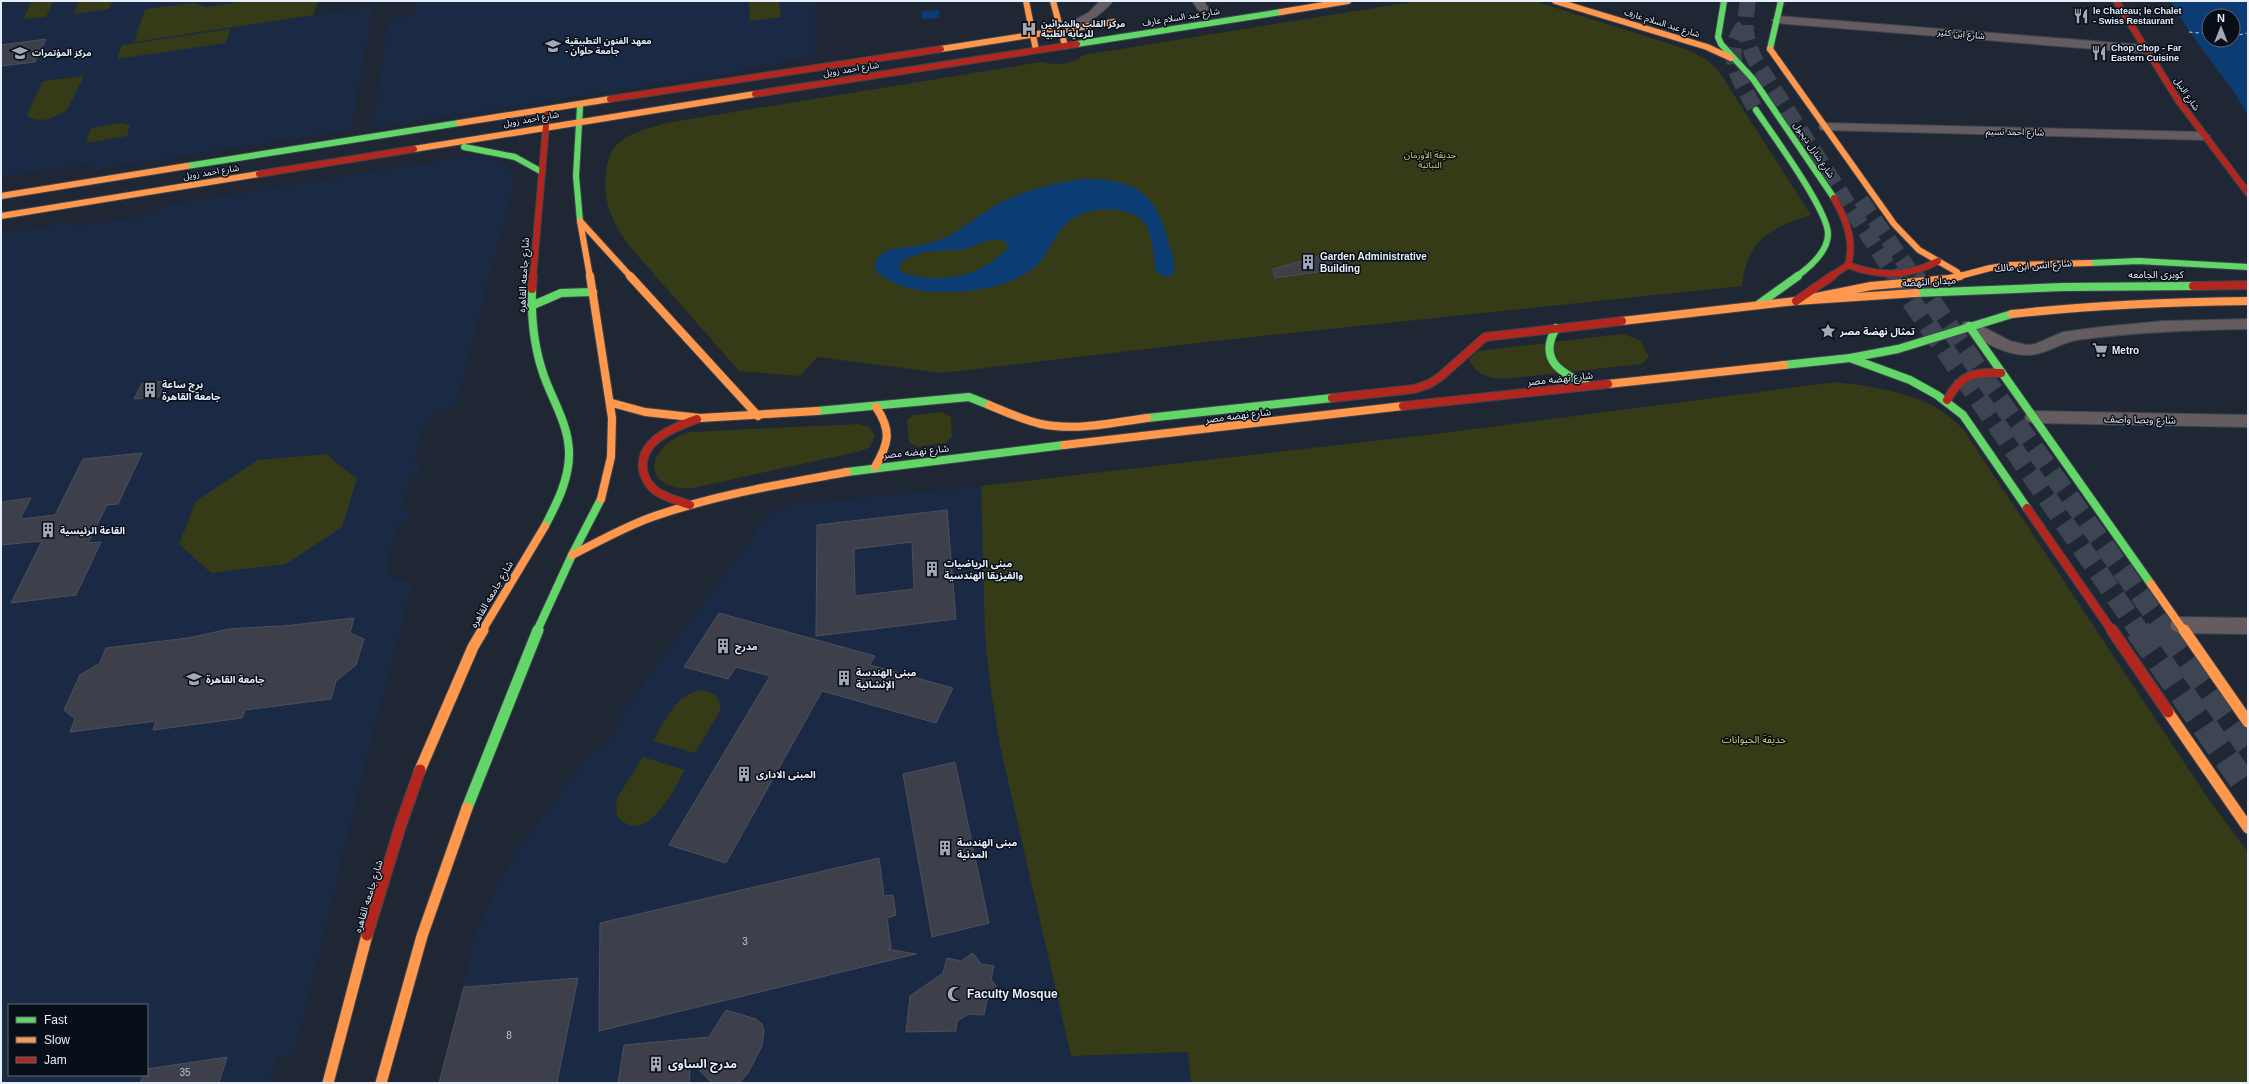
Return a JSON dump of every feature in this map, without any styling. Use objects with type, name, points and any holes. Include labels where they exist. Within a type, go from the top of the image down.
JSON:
[{"type":"main road","points":[[1026,1],[1036,50]]},
{"type":"main road","points":[[1053,1],[1065,46]]},
{"type":"main road","name":"شارع عبد السلام عارف","points":[[1065,46],[1348,1]]},
{"type":"main road","name":"شارع عبد السلام عارف","points":[[1555,1],[1707,46],[1737,62]]},
{"type":"main road","name":"شارع شارل ديجول","points":[[1724,1],[1719,40],[1723,48],[1753,79],[1842,211],[1852,242],[1852,253],[1848,265]]},
{"type":"main road","points":[[1781,1],[1778,20],[1770,49],[1894,224],[1919,250],[1964,276]]},
{"type":"main road","name":"شارع النيل","points":[[2116,1],[2144,49],[2203,136],[2248,193]]},
{"type":"main road","points":[[1060,31],[1126,21]]},
{"type":"main road","name":"شارع احمد زويل","points":[[1,196],[387,134],[1060,31]]},
{"type":"main road","name":"شارع احمد زويل","points":[[1,216],[546,127],[1065,46]]},
{"type":"main road","points":[[381,1083],[422,936],[453,845],[523,665],[572,555],[598,507],[609,476],[615,433],[612,403],[581,222],[576,176],[580,104]]},
{"type":"main road","name":"شارع جامعه القاهره","points":[[328,1083],[370,920],[427,754],[460,674],[485,625],[546,524],[560,495],[568,467],[568,441],[565,422],[540,365],[535,345],[531,306],[548,109]]},
{"type":"main road","points":[[1756,110],[1823,212],[1827,223],[1828,234],[1827,244],[1805,272],[1757,305]]},
{"type":"main road","points":[[384,154],[390,143],[387,134]]},
{"type":"main road","points":[[441,145],[500,154],[534,165],[542,172]]},
{"type":"main road","points":[[581,222],[758,416]]},
{"type":"main road","points":[[1796,301],[1848,265],[1866,273],[1885,274],[1920,270],[1932,266],[1938,261]]},
{"type":"main road","name":"شارع انس ابن مالك","points":[[1796,301],[1846,289],[1964,276],[1999,266],[2068,262],[2139,261],[2248,267]]},
{"type":"main road","name":"كوبرى الجامعه","points":[[2063,287],[2248,285]]},
{"type":"main road","name":"ميدان النهضة","points":[[1796,301],[1923,292],[2063,287]]},
{"type":"main road","points":[[531,306],[562,293],[593,292]]},
{"type":"main road","name":"شارع نهضه مصر","points":[[612,403],[645,412],[700,418],[758,416],[876,407],[968,396],[1027,420],[1046,425],[1067,427],[1414,389],[1430,384],[1440,378],[1485,337],[1796,301]]},
{"type":"main road","points":[[2248,301],[2149,302],[2079,306],[2026,311],[1970,326],[2248,722]]},
{"type":"main road","name":"شارع نهضه مصر","points":[[572,555],[611,535],[650,518],[690,505],[767,486],[874,467],[1850,358],[1918,343],[1970,326]]},
{"type":"main road","points":[[1556,328],[1549,334],[1546,342],[1547,351],[1551,360],[1568,375],[1589,386]]},
{"type":"main road","points":[[1850,358],[1910,378],[1947,400],[1963,415],[2248,828]]},
{"type":"main road","points":[[1947,400],[1958,380],[1965,376],[2002,373]]},
{"type":"main road","points":[[874,467],[885,451],[889,435],[886,420],[876,407]]},
{"type":"main road","points":[[690,505],[651,487],[644,476],[643,462],[648,449],[660,437],[675,427],[700,418]]},
{"type":"street","points":[[1060,31],[1092,16],[1107,1]]},
{"type":"street","name":"شارع ابن كثير","points":[[1778,20],[2144,49]]},
{"type":"street","name":"شارع احمد نسيم","points":[[1826,127],[2203,136]]},
{"type":"street","points":[[1970,326],[1996,342],[2011,348],[2027,350],[2040,349],[2062,338],[2104,332],[2182,325],[2248,324]]},
{"type":"street","name":"شارع ويصا واصف","points":[[2033,417],[2248,421]]},
{"type":"street","points":[[2179,625],[2248,626]]},
{"type":"shaded area","points":[[1,1],[318,1],[314,15],[373,6],[351,130],[94,170],[95,166],[88,164],[1,177]]},
{"type":"shaded area","name":"معهد الفنون التطبيقية - جامعة حلوان","points":[[417,1],[814,1],[815,56],[726,74],[373,128],[388,19],[416,15]]},
{"type":"shaded area","name":"جامعة القاهرة","points":[[469,156],[492,158],[503,163],[511,170],[514,178],[456,406],[437,412],[424,424],[414,463],[422,462],[419,472],[411,474],[401,511],[409,510],[407,521],[398,522],[387,563],[387,572],[392,578],[403,581],[413,581],[362,776],[294,1055],[276,1057],[269,1083],[1,1083],[1,233],[68,223],[79,226],[155,214],[167,205]]},
{"type":"shaded area","points":[[981,486],[985,637],[991,692],[1000,746],[1071,1055],[1188,1052],[1191,1083],[439,1083],[475,936],[498,883],[521,845],[582,764],[595,750],[604,747],[619,727],[616,721],[770,513],[788,505]]},
{"type":"green space","points":[[32,1],[53,1],[46,17],[23,19]]},
{"type":"green space","points":[[79,1],[112,1],[109,9],[74,14]]},
{"type":"green space","points":[[248,1],[318,1],[313,15],[134,42],[145,9],[194,3],[206,7]]},
{"type":"green space","points":[[749,1],[779,1],[781,17],[750,21]]},
{"type":"green space","name":"حديقة الأورمان النباتية","points":[[1418,1],[1534,1],[1683,48],[1704,58],[1718,70],[1811,215],[1784,225],[1763,238],[1755,247],[1749,258],[1744,271],[1742,286],[1206,342],[942,373],[817,357],[800,376],[739,371],[631,248],[614,221],[607,203],[605,182],[606,171],[612,150],[625,138],[631,135],[666,123],[1041,62],[1064,64],[1079,59],[1083,55]]},
{"type":"green space","points":[[230,29],[226,43],[117,59],[122,45]]},
{"type":"green space","points":[[84,76],[67,110],[43,120],[32,119],[28,116],[27,114],[43,81]]},
{"type":"green space","points":[[122,123],[130,125],[127,136],[86,143],[91,128]]},
{"type":"green space","points":[[1623,334],[1640,340],[1649,357],[1642,364],[1504,379],[1483,375],[1475,369],[1469,359],[1478,351]]},
{"type":"green space","name":"حديقة الحيوانات","points":[[1837,382],[1888,390],[1921,400],[1950,417],[1963,429],[2205,794],[2248,853],[2248,1083],[1191,1083],[1188,1052],[1071,1056],[1000,746],[991,692],[985,637],[981,486],[1434,434]]},
{"type":"green space","points":[[942,412],[951,417],[952,436],[946,443],[917,447],[909,442],[907,421],[913,415]]},
{"type":"green space","points":[[859,424],[869,427],[875,436],[870,447],[861,451],[693,488],[676,487],[663,482],[656,475],[654,466],[663,447],[674,439],[689,432]]},
{"type":"green space","points":[[326,454],[357,479],[342,527],[286,564],[211,573],[179,544],[196,501],[258,460]]},
{"type":"green space","points":[[703,690],[716,695],[721,706],[719,713],[695,753],[653,741],[667,716],[679,701],[694,692]]},
{"type":"green space","points":[[643,757],[685,770],[674,790],[658,812],[648,821],[638,825],[628,824],[617,816],[616,803],[618,796]]},
{"type":"water","points":[[2170,1],[2248,1],[2248,115],[2234,92],[2201,48],[2241,48],[2241,8],[2201,8],[2201,47]]},
{"type":"water","points":[[939,10],[939,18],[922,19],[922,11]]},
{"type":"water","points":[[1083,179],[1117,182],[1130,186],[1141,192],[1150,200],[1164,225],[1173,259],[1173,274],[1166,277],[1155,271],[1151,237],[1142,220],[1134,215],[1115,210],[1084,213],[1069,221],[1058,233],[1037,265],[1025,274],[994,287],[958,292],[924,291],[900,285],[876,272],[875,262],[879,256],[885,252],[898,248],[937,241],[961,229],[991,208],[1013,197],[1036,189]],"holes":[[[992,239],[1005,241],[1008,247],[999,256],[989,263],[966,274],[954,277],[929,278],[907,274],[899,269],[903,260],[924,252],[965,249]]]},
{"type":"building","name":"مركز المؤتمرات","points":[[46,39],[35,62],[1,66],[1,45]]},
{"type":"building","name":"Garden Administrative Building","points":[[1326,251],[1343,265],[1318,272],[1275,278],[1273,269],[1316,257]]},
{"type":"building","name":"برج ساعة جامعة القاهرة","points":[[166,381],[159,397],[134,399],[142,383]]},
{"type":"building","name":"القاعة الرئيسية","points":[[142,453],[118,504],[107,505],[88,543],[101,542],[76,595],[11,603],[42,541],[1,545],[1,502],[31,498],[20,519],[55,515],[83,459]]},
{"type":"building","name":"مبنى الرياضيات والفيزيقا الهندسية","points":[[947,510],[956,619],[816,636],[817,525]],"holes":[[[912,542],[914,589],[855,596],[854,549]]]},
{"type":"building","points":[[719,613],[875,656],[870,665],[953,688],[936,723],[822,691],[726,863],[669,845],[770,676],[736,667],[728,679],[684,667]]},
{"type":"building","points":[[354,618],[350,633],[364,639],[356,665],[336,681],[331,699],[245,710],[242,718],[153,730],[156,721],[70,732],[75,719],[64,710],[80,675],[100,663],[106,648],[188,638],[229,629],[276,626],[275,627]]},
{"type":"building","name":"مبنى الهندسة المدنية","points":[[955,762],[989,923],[932,937],[903,774]]},
{"type":"building","points":[[879,858],[884,896],[893,895],[896,915],[887,918],[891,948],[887,949],[916,954],[599,1031],[600,923]]},
{"type":"building","name":"Faculty Mosque","points":[[973,953],[981,964],[994,966],[991,979],[1000,992],[987,1000],[984,1015],[969,1014],[957,1021],[956,1031],[906,1032],[910,996],[943,973],[947,958],[961,961]]},
{"type":"building","points":[[578,978],[557,1083],[439,1083],[464,987]]},
{"type":"building","points":[[726,1010],[756,1019],[762,1024],[764,1031],[762,1046],[748,1073],[739,1083],[712,1083],[691,1062],[689,1083],[618,1083],[624,1045],[709,1037]]},
{"type":"building","points":[[227,1057],[219,1083],[140,1083],[143,1076],[148,1076],[148,1069]]},
{"type":"ferry route","points":[[2189,32],[2201,33]]},
{"type":"ferry route","points":[[2241,34],[2248,33]]},
{"type":"tunnel","points":[[1748,1],[1746,31],[1755,60],[1895,277]]},
{"type":"tunnel","points":[[1744,26],[1737,37],[1734,47],[1734,58],[1740,79],[1756,110]]},
{"type":"tunnel","points":[[1861,200],[1914,277]]},
{"type":"tunnel","points":[[1894,276],[2139,631]]},
{"type":"tunnel","points":[[1914,276],[2010,415],[2166,631]]},
{"type":"tunnel","points":[[2138,630],[2248,789]]},
{"type":"tunnel","points":[[2165,630],[2248,745]]},
{"type":"traffic: fast","points":[[1724,1],[1718,37],[1721,44],[1753,79],[1834,198]]},
{"type":"traffic: fast","points":[[1770,49],[1781,1]]},
{"type":"traffic: fast","points":[[1077,44],[1281,12]]},
{"type":"traffic: fast","points":[[580,107],[576,176],[580,221]]},
{"type":"traffic: fast","points":[[1756,110],[1823,212],[1828,234],[1823,250],[1817,259],[1798,276],[1759,304]]},
{"type":"traffic: fast","points":[[187,166],[459,123]]},
{"type":"traffic: fast","points":[[464,147],[515,157],[542,172]]},
{"type":"traffic: fast","points":[[2090,263],[2139,261],[2248,267]]},
{"type":"traffic: fast","points":[[1916,293],[2063,287],[2193,286]]},
{"type":"traffic: fast","points":[[532,289],[532,322],[538,355],[544,376],[566,431],[569,451],[568,470],[562,490],[545,526]]},
{"type":"traffic: fast","points":[[531,306],[561,293],[593,292]]},
{"type":"traffic: fast","points":[[1784,365],[1850,358],[1898,349],[2012,314]]},
{"type":"traffic: fast","points":[[1969,326],[2151,584]]},
{"type":"traffic: fast","points":[[1556,328],[1550,339],[1548,348],[1554,364],[1570,376],[1589,386]]},
{"type":"traffic: fast","points":[[1850,358],[1881,368],[1924,387],[1950,404],[1963,415],[2027,508]]},
{"type":"traffic: fast","points":[[817,411],[876,407],[969,397],[989,405]]},
{"type":"traffic: fast","points":[[1147,418],[1332,398]]},
{"type":"traffic: fast","points":[[847,472],[1064,445]]},
{"type":"traffic: fast","points":[[467,808],[528,652],[572,555],[601,499]]},
{"type":"traffic: slow","points":[[1026,1],[1036,50]]},
{"type":"traffic: slow","points":[[1053,1],[1065,46]]},
{"type":"traffic: slow","points":[[1281,12],[1348,1]]},
{"type":"traffic: slow","points":[[1555,1],[1707,47],[1731,58]]},
{"type":"traffic: slow","points":[[941,49],[1114,22]]},
{"type":"traffic: slow","points":[[1770,49],[1894,224],[1919,250],[1957,272]]},
{"type":"traffic: slow","points":[[414,149],[755,94]]},
{"type":"traffic: slow","points":[[459,123],[610,99]]},
{"type":"traffic: slow","points":[[1,196],[187,166]]},
{"type":"traffic: slow","points":[[1,216],[259,174]]},
{"type":"traffic: slow","points":[[580,221],[611,399],[613,438],[611,457],[601,499]]},
{"type":"traffic: slow","points":[[581,222],[758,416]]},
{"type":"traffic: slow","points":[[1801,300],[1871,286],[1949,279],[1990,268],[2011,265],[2090,263]]},
{"type":"traffic: slow","points":[[1622,321],[1796,301],[1916,293]]},
{"type":"traffic: slow","points":[[2012,314],[2079,306],[2149,302],[2248,301]]},
{"type":"traffic: slow","points":[[1608,384],[1784,365]]},
{"type":"traffic: slow","points":[[612,403],[645,412],[700,418],[817,411]]},
{"type":"traffic: slow","points":[[989,405],[1032,422],[1059,426],[1072,427],[1097,425],[1147,418]]},
{"type":"traffic: slow","points":[[1064,445],[1403,406]]},
{"type":"traffic: slow","points":[[875,467],[884,451],[888,437],[885,423],[876,407]]},
{"type":"traffic: slow","points":[[572,555],[631,525],[676,509],[724,496],[847,472]]},
{"type":"traffic: slow","points":[[420,770],[473,647],[545,526]]},
{"type":"traffic: slow","points":[[2151,584],[2248,722]]},
{"type":"traffic: slow","points":[[2168,712],[2248,828]]},
{"type":"traffic: slow","points":[[381,1083],[422,936],[467,808]]},
{"type":"traffic: slow","points":[[328,1083],[367,935]]},
{"type":"traffic: jam","points":[[2116,1],[2178,100],[2248,193]]},
{"type":"traffic: jam","points":[[755,94],[1077,44]]},
{"type":"traffic: jam","points":[[610,99],[941,49]]},
{"type":"traffic: jam","points":[[532,289],[547,114]]},
{"type":"traffic: jam","points":[[259,174],[414,149]]},
{"type":"traffic: jam","points":[[1796,301],[1848,265],[1851,248],[1850,239],[1846,222],[1834,198]]},
{"type":"traffic: jam","points":[[1848,265],[1870,272],[1894,274],[1917,271],[1938,261]]},
{"type":"traffic: jam","points":[[2193,286],[2248,285]]},
{"type":"traffic: jam","points":[[1332,398],[1414,389],[1429,384],[1440,377],[1485,337],[1622,321]]},
{"type":"traffic: jam","points":[[1947,400],[1962,379],[1975,374],[2001,373]]},
{"type":"traffic: jam","points":[[1403,406],[1608,384]]},
{"type":"traffic: jam","points":[[690,505],[664,496],[651,487],[647,482],[643,470],[643,464],[645,455],[650,447],[663,434],[697,419]]},
{"type":"traffic: jam","points":[[2027,508],[2168,712]]},
{"type":"traffic: jam","points":[[367,935],[401,824],[420,770]]},
{"type":"place","name":"le Chateau; le Chalet - Swiss Restaurant","points":[[2081,16]]},
{"type":"place","name":"مركز القلب والشرائين للرعاية الطبية","points":[[1029,29]]},
{"type":"place","name":"معهد الفنون التطبيقية - جامعة حلوان","points":[[553,46]]},
{"type":"place","name":"مركز المؤتمرات","points":[[20,53]]},
{"type":"place","name":"Chop Chop - Far Eastern Cuisine","points":[[2099,53]]},
{"type":"place","name":"Garden Administrative Building","points":[[1308,262]]},
{"type":"place","name":"تمثال نهضة مصر","points":[[1828,331]]},
{"type":"place","name":"Metro","points":[[2100,350]]},
{"type":"place","name":"برج ساعة جامعة القاهرة","points":[[150,390]]},
{"type":"place","name":"القاعة الرئيسية","points":[[48,530]]},
{"type":"place","name":"مبنى الرياضيات والفيزيقا الهندسية","points":[[932,569]]},
{"type":"place","name":"مدرج","points":[[723,646]]},
{"type":"place","name":"مبنى الهندسة الإنشائية","points":[[844,678]]},
{"type":"place","name":"جامعة القاهرة","points":[[194,679]]},
{"type":"place","name":"المبنى الادارى","points":[[744,774]]},
{"type":"place","name":"مبنى الهندسة المدنية","points":[[945,848]]},
{"type":"place","name":"Faculty Mosque","points":[[955,994]]},
{"type":"place","name":"مدرج الساوى","points":[[656,1064]]}]
